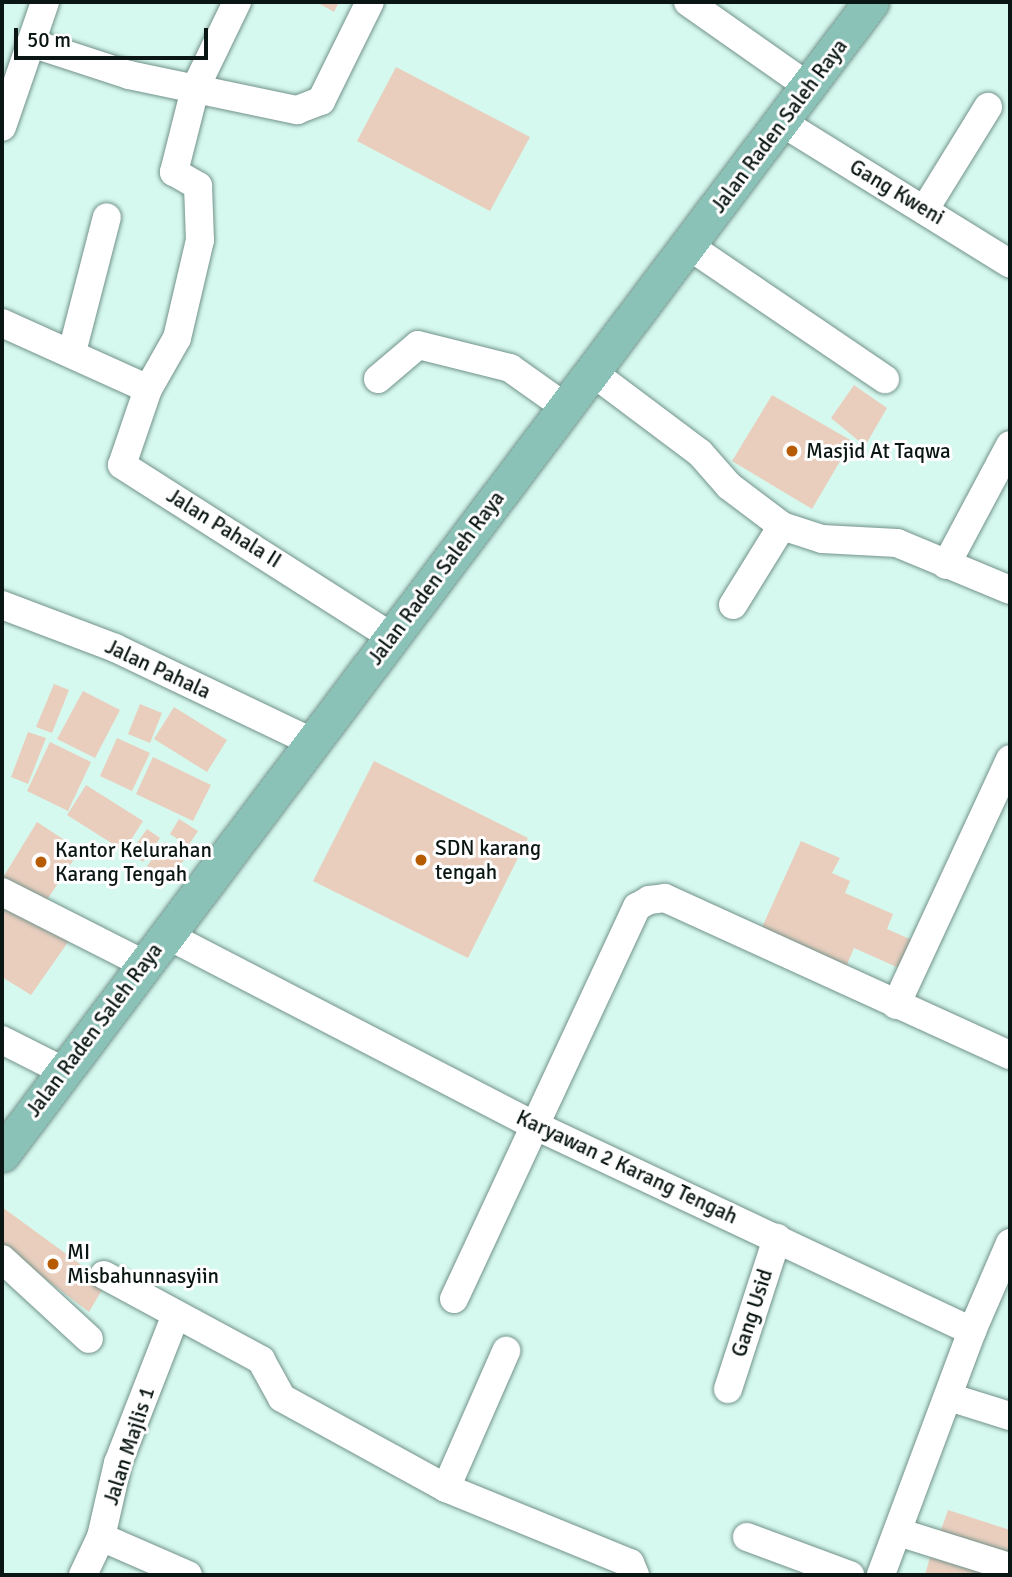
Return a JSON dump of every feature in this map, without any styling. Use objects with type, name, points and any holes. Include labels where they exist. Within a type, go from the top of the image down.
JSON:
[{"type":"main road","name":"Jalan Raden Saleh Raya","points":[[2,1154],[142,963],[783,123],[871,2]]},
{"type":"street","points":[[2,127],[45,2]]},
{"type":"street","points":[[2,323],[72,352],[148,389],[177,338],[200,240],[198,186],[174,172],[194,89],[237,2]]},
{"type":"street","points":[[31,43],[78,61],[297,110],[321,101],[370,2]]},
{"type":"street","points":[[688,2],[809,87]]},
{"type":"street","points":[[925,209],[988,107]]},
{"type":"street","name":"Gang Kweni","points":[[783,123],[1010,264]]},
{"type":"street","points":[[72,352],[107,217]]},
{"type":"street","points":[[689,246],[885,379]]},
{"type":"street","points":[[377,380],[418,345],[510,368],[565,407]]},
{"type":"street","points":[[592,372],[701,453],[729,486],[782,526],[821,539],[897,543],[1010,590]]},
{"type":"street","name":"Jalan Pahala II","points":[[148,389],[122,465],[392,637]]},
{"type":"street","points":[[946,565],[1010,445]]},
{"type":"street","points":[[733,605],[782,526]]},
{"type":"street","name":"Jalan Pahala","points":[[2,605],[115,648],[310,741]]},
{"type":"street","points":[[896,1005],[1010,759]]},
{"type":"street","points":[[2,892],[142,963]]},
{"type":"street","points":[[454,1299],[637,907],[649,900],[665,898],[1010,1055]]},
{"type":"street","name":"Karyawan 2 Karang Tengah","points":[[165,934],[536,1126],[972,1331]]},
{"type":"street","points":[[2,1040],[63,1071]]},
{"type":"street","name":"Gang Usid","points":[[728,1389],[777,1238]]},
{"type":"street","points":[[881,1575],[972,1331],[1010,1243]]},
{"type":"street","points":[[2,1259],[89,1339]]},
{"type":"street","points":[[104,1275],[175,1317],[261,1360],[282,1398],[446,1488],[630,1563],[635,1575]]},
{"type":"street","name":"Jalan Majlis 1","points":[[83,1575],[102,1537],[118,1463],[175,1317]]},
{"type":"street","points":[[446,1488],[506,1351]]},
{"type":"street","points":[[948,1397],[1010,1416]]},
{"type":"street","points":[[898,1532],[1010,1567]]},
{"type":"street","points":[[102,1537],[188,1575]]},
{"type":"street","points":[[747,1537],[850,1575]]},
{"type":"building","points":[[316,2],[339,2],[334,12]]},
{"type":"building","points":[[396,67],[530,137],[490,211],[357,141]]},
{"type":"building","points":[[854,385],[887,408],[865,446],[831,418]]},
{"type":"building","name":"Masjid At Taqwa","points":[[772,395],[852,441],[812,509],[732,461]]},
{"type":"building","points":[[54,684],[69,690],[52,733],[36,727]]},
{"type":"building","points":[[83,691],[120,710],[95,758],[57,739]]},
{"type":"building","points":[[140,704],[162,713],[150,743],[128,734]]},
{"type":"building","points":[[174,707],[227,740],[207,772],[154,739]]},
{"type":"building","points":[[28,732],[46,738],[28,784],[11,777]]},
{"type":"building","points":[[117,738],[150,753],[132,791],[100,776]]},
{"type":"building","points":[[50,742],[91,762],[68,811],[27,791]]},
{"type":"building","points":[[153,757],[211,785],[193,821],[136,794]]},
{"type":"building","name":"SDN karang tengah","points":[[374,761],[528,838],[468,958],[313,881]]},
{"type":"building","points":[[86,785],[143,821],[124,851],[67,815]]},
{"type":"building","points":[[179,819],[198,831],[188,846],[170,834]]},
{"type":"building","name":"Kantor Kelurahan Karang Tengah","points":[[37,822],[80,850],[43,906],[2,879]]},
{"type":"building","points":[[147,829],[160,838],[143,862],[130,853]]},
{"type":"building","points":[[801,841],[840,858],[832,873],[850,881],[845,893],[893,914],[887,929],[912,940],[899,968],[854,948],[845,969],[759,934]]},
{"type":"building","points":[[165,842],[186,857],[168,881],[147,866]]},
{"type":"building","points":[[2,905],[73,935],[31,995],[2,977]]},
{"type":"building","name":"MI Misbahunnasyiin","points":[[2,1207],[106,1283],[89,1312],[2,1246]]},
{"type":"building","points":[[948,1510],[1010,1530],[1010,1555],[940,1533]]},
{"type":"building","points":[[930,1557],[990,1575],[925,1575]]},
{"type":"place","name":"Masjid At Taqwa","points":[[792,451]]},
{"type":"place","name":"SDN karang tengah","points":[[421,860]]},
{"type":"place","name":"Kantor Kelurahan Karang Tengah","points":[[41,862]]},
{"type":"place","name":"MI Misbahunnasyiin","points":[[53,1264]]}]
